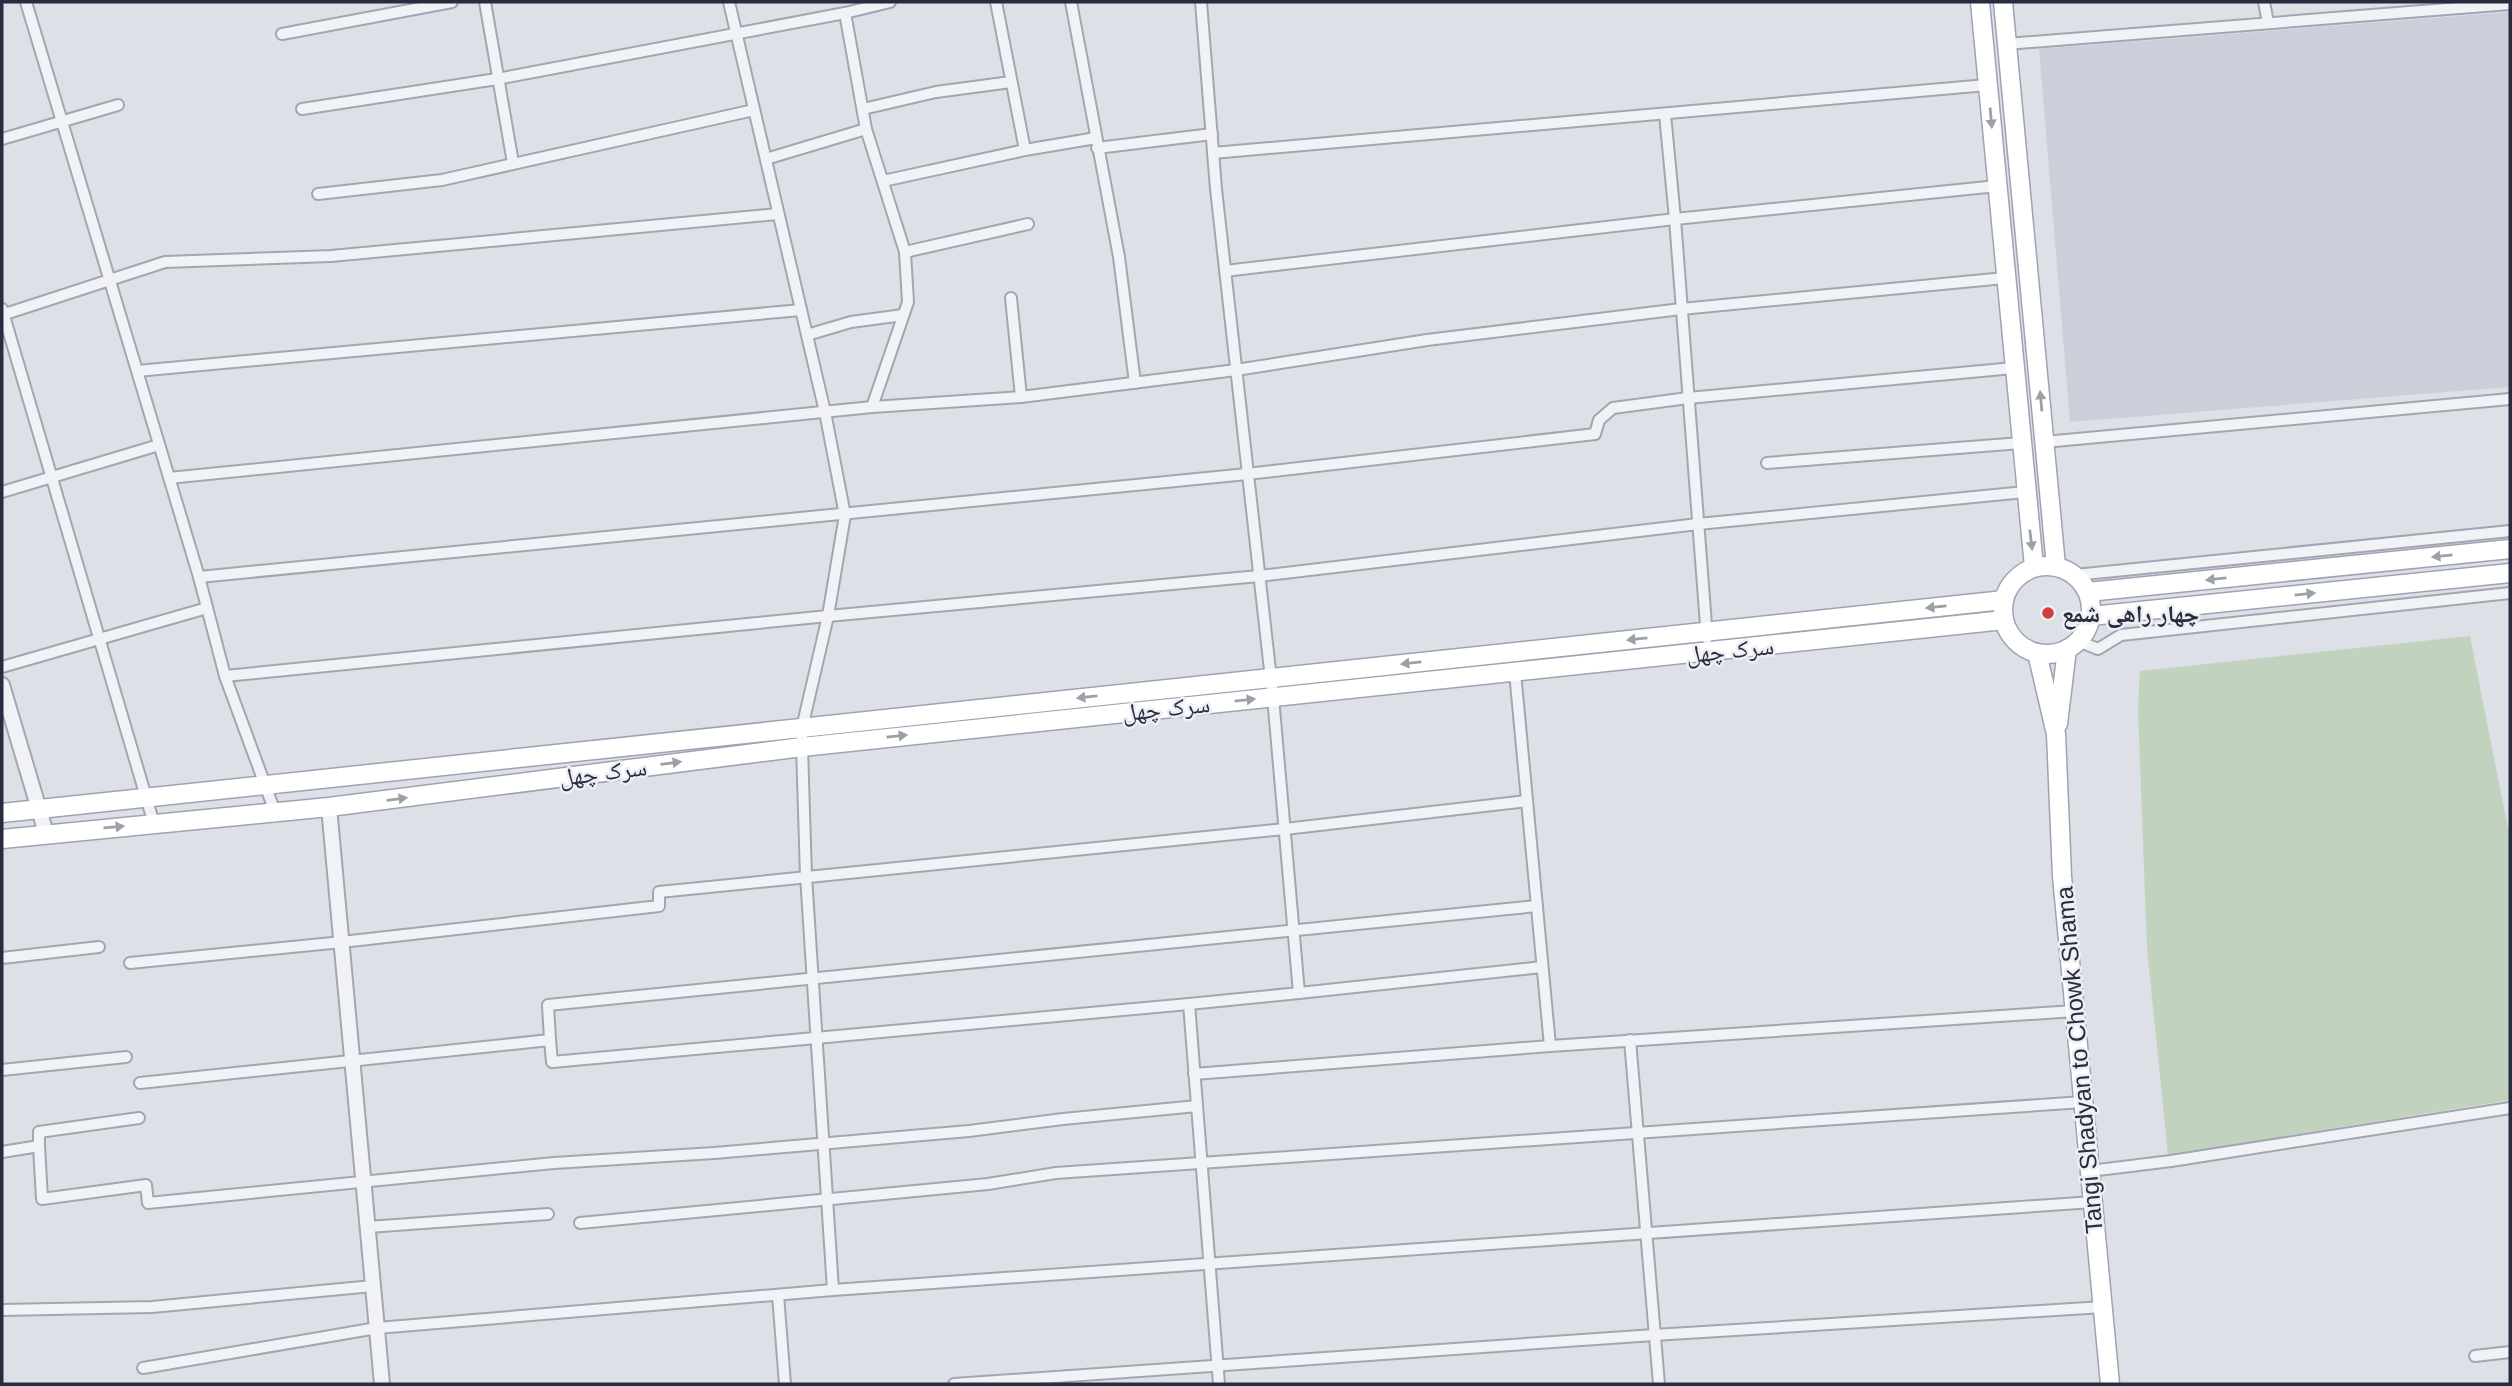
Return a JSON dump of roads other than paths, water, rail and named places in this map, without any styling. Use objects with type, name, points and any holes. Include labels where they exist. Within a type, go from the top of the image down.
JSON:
[{"type":"main road","points":[[1980,2],[2034,567]]},
{"type":"main road","points":[[2003,2],[2056,566]]},
{"type":"main road","points":[[2088,592],[2510,549]]},
{"type":"main road","points":[[2056,566],[2075,575],[2088,592],[2091,616],[2087,629],[2072,645],[2052,654],[2036,653],[2015,641],[2004,620],[2004,600],[2008,587],[2020,575],[2034,567],[2056,566]]},
{"type":"main road","points":[[2091,616],[2510,573]]},
{"type":"main road","points":[[2,813],[2004,600]]},
{"type":"main road","name":"سرک چهل","points":[[2,839],[330,807],[802,747],[2004,620]]},
{"type":"main road","points":[[2056,734],[2072,645]]},
{"type":"main road","points":[[2036,653],[2056,734]]},
{"type":"main road","name":"Tangi Shadyan to Chowk Shama","points":[[2056,734],[2062,876],[2110,1384]]},
{"type":"street","points":[[26,2],[199,577],[225,676],[275,813]]},
{"type":"street","points":[[282,34],[452,2]]},
{"type":"street","points":[[485,2],[513,163]]},
{"type":"street","points":[[729,2],[825,412],[845,515],[828,615],[802,728],[806,876],[834,1290]]},
{"type":"street","points":[[302,109],[497,79],[845,13],[890,2]]},
{"type":"street","points":[[996,2],[1025,150]]},
{"type":"street","points":[[1071,2],[1119,257],[1135,383]]},
{"type":"street","points":[[1201,2],[1225,271],[1273,697],[1299,993]]},
{"type":"street","points":[[2264,2],[2268,23]]},
{"type":"street","points":[[2371,2],[2374,15]]},
{"type":"street","points":[[2007,44],[2374,15],[2471,4],[2510,4]]},
{"type":"street","points":[[845,13],[866,129],[905,252],[908,302],[872,407]]},
{"type":"street","points":[[863,109],[936,92],[1012,82]]},
{"type":"street","points":[[1213,153],[1987,85]]},
{"type":"street","points":[[2,139],[118,105]]},
{"type":"street","points":[[318,194],[442,180],[754,110]]},
{"type":"street","points":[[1665,114],[1708,652]]},
{"type":"street","points":[[765,159],[866,129]]},
{"type":"street","points":[[883,181],[1025,150],[1212,134]]},
{"type":"street","points":[[1225,271],[1675,219],[1997,186]]},
{"type":"street","points":[[154,824],[2,313],[164,261],[331,256],[778,214]]},
{"type":"street","points":[[905,252],[1028,224]]},
{"type":"street","points":[[169,478],[872,407],[1021,397],[1236,370],[1427,340],[1681,309],[2005,278]]},
{"type":"street","points":[[1011,298],[1021,397]]},
{"type":"street","points":[[137,371],[801,310]]},
{"type":"street","points":[[807,335],[851,322],[903,315]]},
{"type":"street","points":[[199,577],[1247,474],[1595,434],[1599,420],[1613,408],[1688,398],[2014,368]]},
{"type":"street","points":[[2045,442],[2510,399]]},
{"type":"street","points":[[1767,463],[2021,443]]},
{"type":"street","points":[[2,492],[159,445]]},
{"type":"street","points":[[225,676],[828,615],[1259,576],[1698,524],[2025,492]]},
{"type":"street","points":[[2075,575],[2510,531]]},
{"type":"street","points":[[2072,645],[2098,649],[2121,635],[2510,593]]},
{"type":"street","points":[[2,667],[207,608]]},
{"type":"street","points":[[1515,672],[1550,1045]]},
{"type":"street","points":[[2,685],[46,833]]},
{"type":"street","points":[[130,963],[659,906],[659,892],[1284,829],[1527,801]]},
{"type":"street","points":[[330,807],[382,1384]]},
{"type":"street","points":[[1537,906],[548,1005],[550,1040],[552,1062],[1189,1004],[1542,967]]},
{"type":"street","points":[[2,958],[99,947]]},
{"type":"street","points":[[1189,1004],[1219,1384]]},
{"type":"street","points":[[1194,1074],[1550,1045],[2075,1011]]},
{"type":"street","points":[[140,1083],[550,1040]]},
{"type":"street","points":[[1630,1040],[1658,1384]]},
{"type":"street","points":[[2,1070],[126,1057]]},
{"type":"street","points":[[580,1223],[988,1184],[1056,1173],[2083,1102]]},
{"type":"street","points":[[139,1118],[39,1132],[42,1199],[146,1185],[148,1203],[554,1163],[824,1144],[1197,1106]]},
{"type":"street","points":[[2090,1171],[2171,1161],[2510,1108]]},
{"type":"street","points":[[2,1152],[40,1146]]},
{"type":"street","points":[[144,1368],[377,1328],[834,1290],[1209,1266],[2093,1202]]},
{"type":"street","points":[[368,1227],[548,1214]]},
{"type":"street","points":[[2,1311],[152,1307],[373,1286]]},
{"type":"street","points":[[778,1295],[785,1384]]},
{"type":"street","points":[[954,1384],[2102,1307]]},
{"type":"street","points":[[2475,1356],[2510,1352]]},
{"type":"place","name":"چهار راهی شمع","points":[[2048,613]]}]
